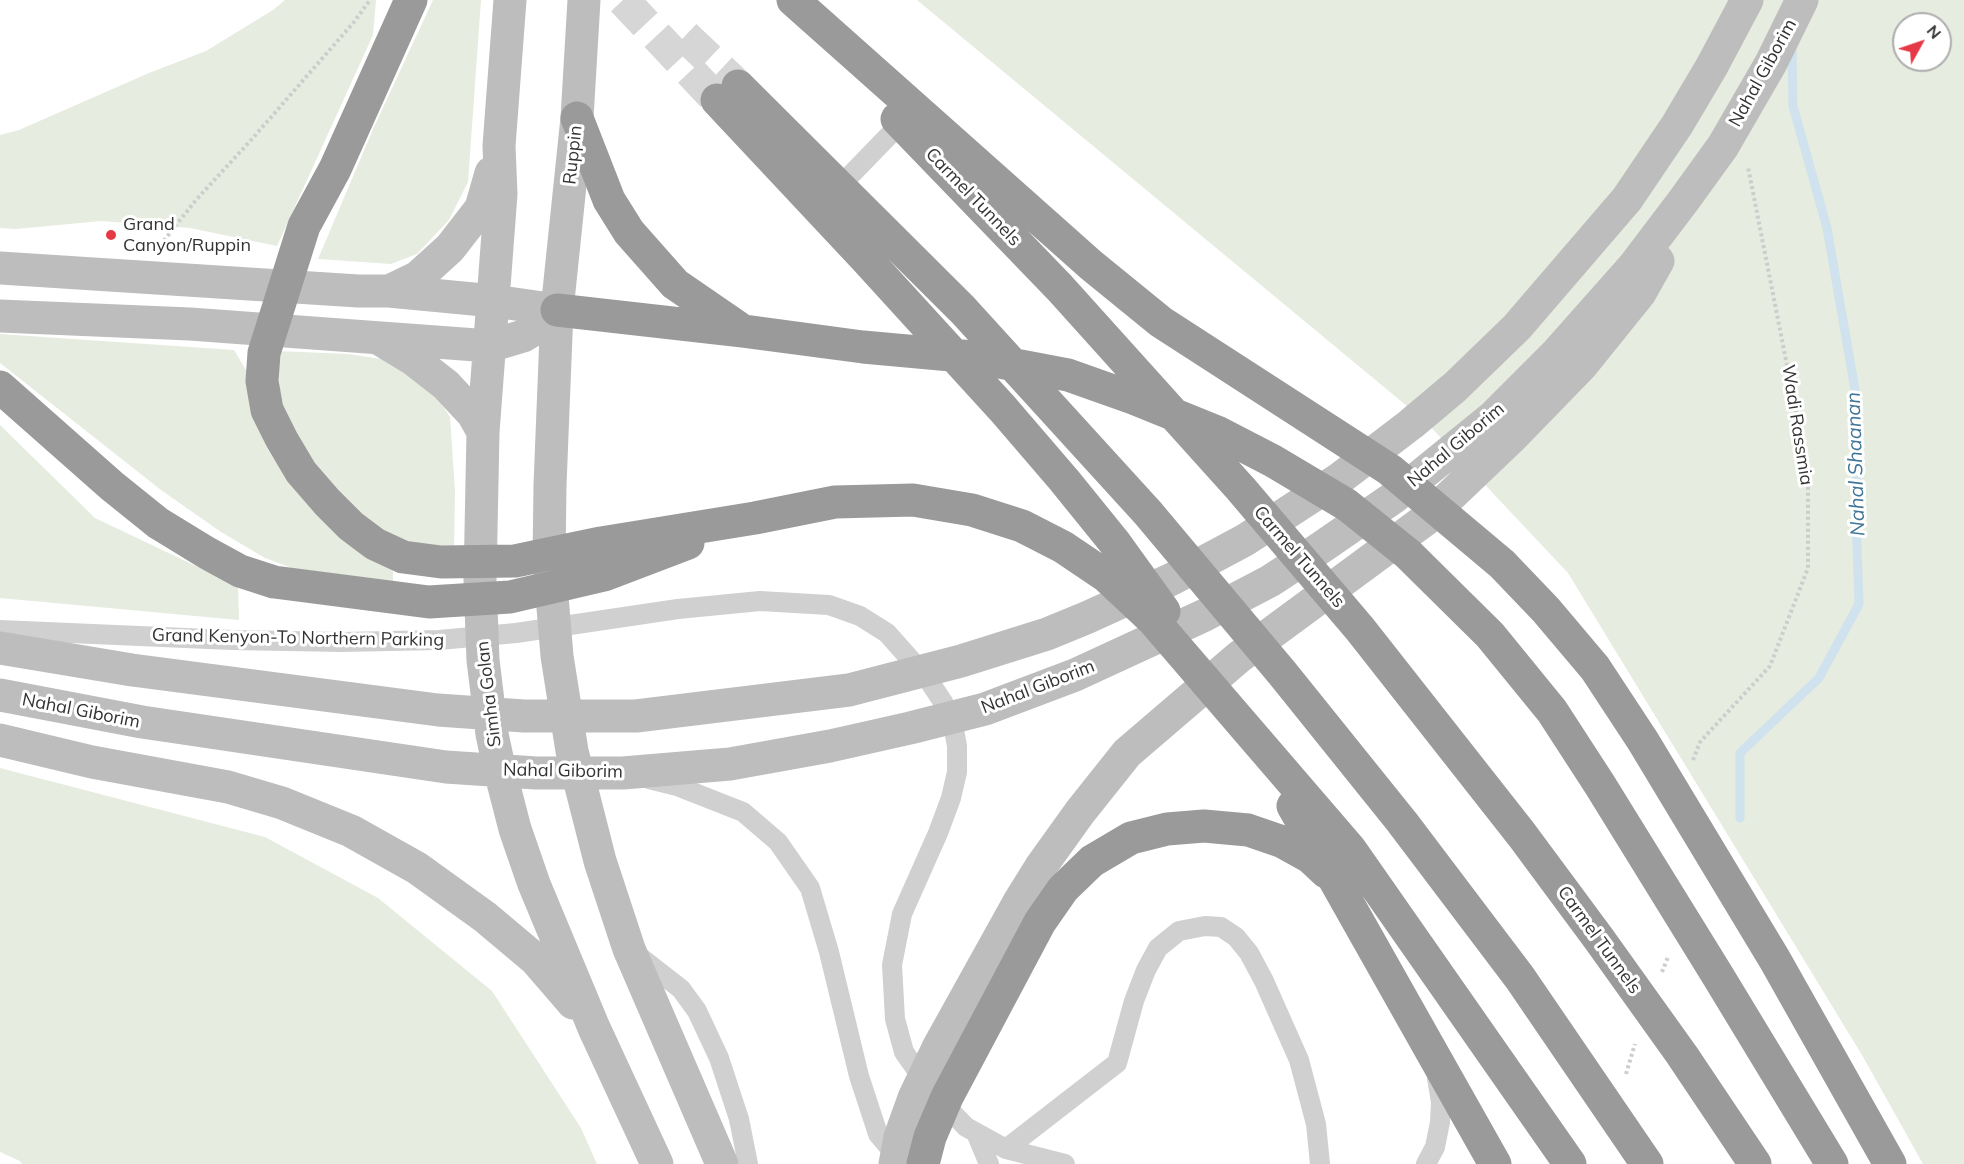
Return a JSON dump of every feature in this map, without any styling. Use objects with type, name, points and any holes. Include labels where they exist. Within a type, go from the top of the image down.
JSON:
[{"type":"highway","points":[[411,0],[335,169],[304,226],[264,353],[262,381],[267,410],[302,472],[335,510],[351,526],[375,544],[404,557],[441,562],[515,561],[601,543],[755,519],[835,502],[913,500],[972,510],[1022,526],[1063,548],[1106,576],[1153,620],[1350,849],[1570,1164]]},
{"type":"highway","name":"Carmel Tunnels","points":[[784,0],[1060,288],[1241,489],[1360,629],[1522,835],[1599,939],[1682,1055],[1755,1164]]},
{"type":"highway","points":[[793,0],[1091,265],[1161,322],[1390,470],[1502,564],[1546,610],[1595,668],[1643,741],[1775,960],[1890,1164]]},
{"type":"highway","points":[[1496,1164],[1300,816],[1188,644],[1115,543],[1064,480],[890,285],[727,93],[839,187],[963,310],[1148,513],[1402,822],[1520,978],[1647,1164]]},
{"type":"highway","points":[[577,117],[609,200],[629,232],[675,284],[743,330]]},
{"type":"highway","points":[[557,310],[743,330],[863,347],[973,357],[1068,375],[1217,432],[1273,461],[1347,505],[1408,554],[1490,634],[1552,711],[1712,966],[1832,1164]]},
{"type":"highway","points":[[0,387],[112,486],[158,523],[240,571],[274,582],[429,602],[510,597],[604,575],[755,519]]},
{"type":"highway","points":[[923,1164],[930,1137],[947,1097],[1041,922],[1063,890],[1092,861],[1131,838],[1167,829],[1204,826],[1248,830],[1283,842],[1310,857],[1366,910],[1500,1061]]},
{"type":"main road","points":[[494,301],[501,194],[498,146],[510,0]]},
{"type":"main road","name":"Ruppin","points":[[557,310],[577,117],[584,0]]},
{"type":"main road","points":[[0,648],[132,669],[438,710],[524,716],[636,716],[849,690],[961,662],[1047,634],[1172,579],[1245,540],[1339,479],[1455,387],[1516,327],[1627,199],[1712,66],[1747,0]]},
{"type":"main road","name":"Nahal Giborim","points":[[0,695],[142,722],[447,766],[536,773],[623,773],[729,764],[830,746],[985,709],[1075,675],[1205,615],[1270,581],[1393,498],[1494,416],[1556,354],[1735,153],[1771,63],[1803,0]]},
{"type":"main road","points":[[374,291],[418,277],[450,248],[481,208],[498,146]]},
{"type":"main road","points":[[896,1164],[900,1137],[914,1098],[939,1046],[1019,902],[1080,812],[1127,753],[1239,657],[1425,520],[1513,436],[1582,365],[1640,293],[1735,153]]},
{"type":"main road","points":[[0,268],[374,291],[494,301],[557,310]]},
{"type":"main road","name":"Simha Golan","points":[[494,301],[483,432],[480,581],[483,660],[492,734],[515,829],[534,884],[594,1028],[657,1164]]},
{"type":"main road","points":[[0,316],[190,324],[490,346],[523,336],[538,327],[557,310]]},
{"type":"main road","points":[[557,310],[549,560],[557,656],[572,751],[600,861],[628,949],[722,1164]]},
{"type":"main road","points":[[363,336],[414,360],[446,385],[474,414],[483,432]]},
{"type":"main road","points":[[0,740],[92,762],[228,787],[282,803],[351,831],[417,868],[485,917],[535,959],[594,1028]]},
{"type":"lane","points":[[839,187],[901,123]]},
{"type":"lane","name":"Grand Kenyon-To Northern Parking","points":[[0,630],[232,640],[342,642],[438,640],[516,633],[678,609],[760,601],[829,605],[860,616],[887,633],[927,678],[943,702],[953,724],[957,746],[957,772],[951,798],[902,914],[892,965],[895,1019],[904,1052],[932,1092],[976,1133],[1006,1149],[1065,1164]]},
{"type":"lane","points":[[623,773],[677,786],[743,812],[778,842],[810,888],[829,952],[859,1076],[878,1134],[903,1164]]},
{"type":"lane","points":[[1006,1149],[1118,1063],[1134,1001],[1146,970],[1158,948],[1179,931],[1221,927],[1236,937],[1249,953],[1299,1060],[1316,1124],[1320,1164]]},
{"type":"lane","points":[[628,949],[681,989],[697,1011],[719,1058],[739,1119],[748,1164]]},
{"type":"lane","points":[[1426,1164],[1435,1147],[1441,1102],[1427,1043]]},
{"type":"lane","name":"Grand Kenyon-To Northern Parking","points":[[976,1133],[989,1164]]},
{"type":"path","points":[[161,252],[162,243],[196,200],[346,32],[370,0]]},
{"type":"path","name":"Wadi Rassmia","points":[[1689,769],[1700,742],[1770,666],[1808,568],[1808,472],[1735,153]]},
{"type":"path","points":[[1660,978],[1672,947]]},
{"type":"path","points":[[1623,1084],[1636,1041]]},
{"type":"shaded area","points":[[285,0],[376,0],[373,35],[277,246],[190,228],[101,221],[16,229],[0,228],[0,135],[19,130],[149,73],[206,51],[273,10]]},
{"type":"shaded area","points":[[433,0],[481,0],[468,182],[449,220],[417,254],[391,264],[318,259],[374,127]]},
{"type":"shaded area","points":[[917,0],[1964,0],[1964,1164],[1923,1164],[1862,1055],[1568,573],[1425,421]]},
{"type":"shaded area","points":[[0,334],[234,350],[249,375],[255,414],[268,450],[291,484],[359,551],[393,571],[393,587],[324,580],[265,558],[221,532],[161,490],[0,363]]},
{"type":"shaded area","points":[[278,351],[348,354],[381,359],[432,389],[450,417],[455,491],[454,550],[404,543],[360,520],[300,445],[280,399]]},
{"type":"shaded area","points":[[0,425],[95,518],[238,586],[239,620],[0,598]]},
{"type":"shaded area","points":[[0,768],[265,837],[378,898],[492,991],[581,1128],[597,1164],[22,1164],[0,1152]]},
{"type":"waterway","name":"Nahal Shaanan","points":[[1740,818],[1740,753],[1819,678],[1859,604],[1856,516],[1858,407],[1827,228],[1793,106],[1792,47]]},
{"type":"tunnel","points":[[623,0],[717,100]]},
{"type":"tunnel","points":[[685,36],[738,86]]},
{"type":"place","name":"Grand Canyon/Ruppin","points":[[111,235]]}]
